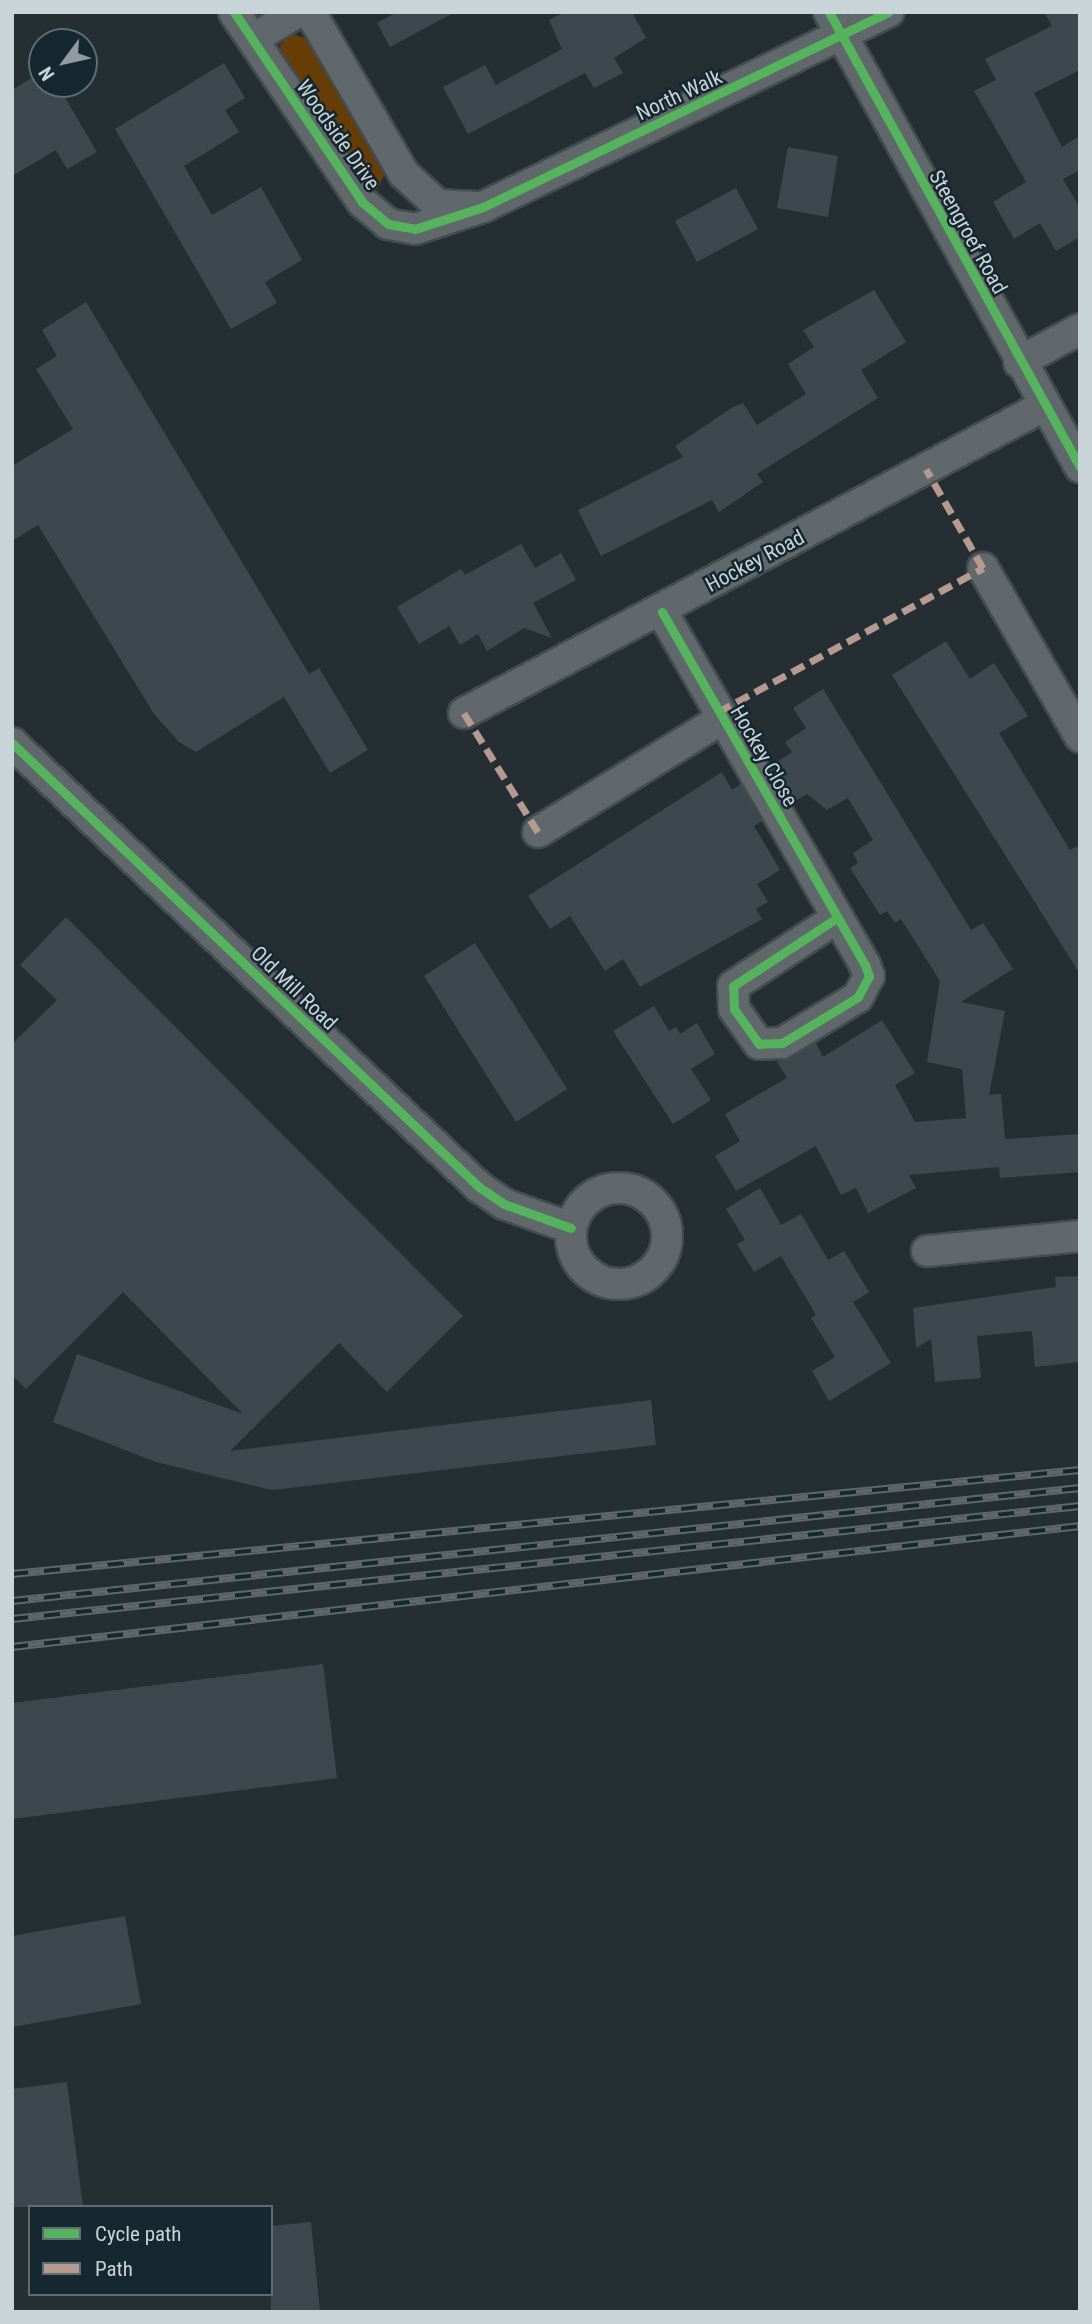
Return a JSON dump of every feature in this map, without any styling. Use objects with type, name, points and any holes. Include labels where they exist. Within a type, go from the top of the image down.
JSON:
[{"type":"street","name":"Woodside Drive","points":[[234,12],[342,177],[388,224],[440,225],[483,207]]},
{"type":"street","points":[[253,39],[298,12]]},
{"type":"street","name":"Woodside Drive","points":[[310,12],[421,194],[438,205],[483,207]]},
{"type":"street","name":"North Walk","points":[[483,207],[836,25],[889,12]]},
{"type":"street","name":"Steengroef Road","points":[[836,25],[1019,362],[1080,467]]},
{"type":"street","points":[[1019,362],[1080,329]]},
{"type":"street","name":"Hockey Road","points":[[464,713],[662,612],[1044,406]]},
{"type":"street","points":[[982,568],[1080,737]]},
{"type":"street","name":"Hockey Close","points":[[662,612],[865,965],[866,988],[782,1043],[759,1044],[734,1009],[733,986],[837,918]]},
{"type":"street","name":"Hockey Close","points":[[538,832],[722,719]]},
{"type":"street","name":"Old Mill Road","points":[[12,743],[479,1187],[503,1204],[572,1228]]},
{"type":"street","points":[[927,1251],[1080,1236]]},
{"type":"shaded area","points":[[291,34],[309,39],[386,172],[376,191],[371,192],[281,55],[280,45]]},
{"type":"building","points":[[397,12],[455,12],[390,47],[377,23]]},
{"type":"building","points":[[565,12],[632,12],[646,38],[614,58],[623,73],[594,88],[585,73],[468,134],[443,87],[485,65],[496,85],[562,49],[549,20]]},
{"type":"building","points":[[1044,12],[1080,12],[1080,70],[1034,93],[1062,147],[1080,136],[1080,170],[1063,179],[1080,208],[1080,237],[1056,251],[1040,223],[1014,239],[993,202],[1026,182],[974,91],[996,80],[985,59],[1052,26]]},
{"type":"building","points":[[224,63],[245,98],[225,110],[239,132],[184,166],[212,215],[261,187],[302,260],[265,282],[277,303],[231,329],[115,129]]},
{"type":"building","points":[[28,80],[28,98],[65,98],[97,152],[67,169],[56,150],[12,176],[12,90]]},
{"type":"building","points":[[788,147],[838,156],[828,217],[777,208]]},
{"type":"building","points":[[736,188],[758,229],[697,262],[675,221]]},
{"type":"building","points":[[874,290],[906,342],[861,370],[878,398],[757,474],[763,482],[719,512],[712,500],[601,556],[578,510],[683,457],[675,446],[733,407],[743,403],[757,425],[806,394],[788,364],[814,347],[803,330]]},
{"type":"building","points":[[86,302],[309,674],[319,668],[368,750],[330,773],[284,697],[196,752],[179,742],[154,714],[38,525],[12,541],[12,466],[73,429],[36,369],[57,356],[42,330]]},
{"type":"building","points":[[521,544],[535,568],[561,553],[576,580],[533,603],[552,638],[524,628],[487,651],[478,634],[460,645],[449,626],[419,644],[397,607],[461,569],[465,575]]},
{"type":"building","points":[[946,641],[970,679],[994,663],[1028,716],[999,733],[1070,850],[1080,845],[1080,974],[892,675]]},
{"type":"building","points":[[823,689],[971,930],[983,923],[1013,969],[961,1002],[1005,1011],[989,1095],[1001,1094],[1005,1139],[1080,1134],[1080,1172],[1000,1178],[999,1167],[909,1175],[916,1188],[868,1213],[856,1188],[841,1195],[816,1146],[736,1191],[715,1156],[740,1141],[725,1114],[787,1078],[777,1062],[816,1043],[823,1057],[882,1020],[915,1073],[895,1085],[915,1122],[966,1118],[962,1069],[927,1062],[940,981],[901,919],[895,923],[887,911],[880,915],[850,868],[858,863],[853,853],[873,840],[848,798],[827,810],[807,794],[792,803],[771,766],[792,752],[785,742],[806,728],[793,708]]},
{"type":"building","points":[[722,772],[732,790],[741,784],[762,821],[754,826],[780,870],[757,884],[768,902],[756,909],[762,919],[640,987],[623,959],[605,971],[570,916],[550,929],[528,896]]},
{"type":"building","points":[[66,917],[463,1316],[387,1392],[339,1343],[230,1451],[651,1400],[656,1445],[272,1490],[156,1462],[53,1422],[77,1354],[243,1414],[123,1292],[26,1389],[12,1375],[12,1044],[57,1000],[20,965]]},
{"type":"building","points":[[475,943],[567,1089],[516,1122],[424,976]]},
{"type":"building","points":[[654,1006],[669,1031],[676,1027],[680,1034],[697,1023],[715,1054],[691,1069],[711,1100],[673,1124],[613,1031]]},
{"type":"building","points":[[760,1188],[781,1225],[801,1214],[828,1260],[844,1251],[869,1292],[853,1302],[891,1363],[829,1401],[812,1371],[835,1357],[811,1318],[816,1315],[781,1256],[754,1272],[737,1244],[745,1240],[726,1209]]},
{"type":"building","points":[[1080,1276],[1080,1362],[1035,1367],[1032,1331],[977,1336],[981,1378],[935,1382],[931,1339],[916,1348],[913,1308],[1056,1287],[1055,1277]]},
{"type":"building","points":[[323,1664],[337,1778],[12,1819],[12,1703]]},
{"type":"building","points":[[125,1916],[141,2004],[12,2027],[12,1936]]},
{"type":"building","points":[[67,2082],[83,2205],[12,2207],[12,2089]]},
{"type":"building","points":[[311,2222],[320,2312],[271,2312],[273,2226]]},
{"type":"railway","points":[[12,1574],[1080,1470]]},
{"type":"railway","points":[[12,1601],[1080,1488]]},
{"type":"railway","points":[[12,1619],[1080,1506]]},
{"type":"railway","points":[[12,1647],[1080,1526]]},
{"type":"marked path","points":[[718,712],[983,568],[926,469]]},
{"type":"marked path","points":[[464,713],[538,832]]},
{"type":"cycle path","points":[[234,12],[362,202],[388,224],[415,229],[483,207],[889,12]]},
{"type":"cycle path","points":[[829,12],[1080,467]]},
{"type":"cycle path","points":[[662,612],[865,965],[869,976],[858,997],[782,1043],[759,1044],[734,1009],[733,986],[837,918]]},
{"type":"cycle path","points":[[12,743],[479,1187],[504,1204],[571,1228]]}]
